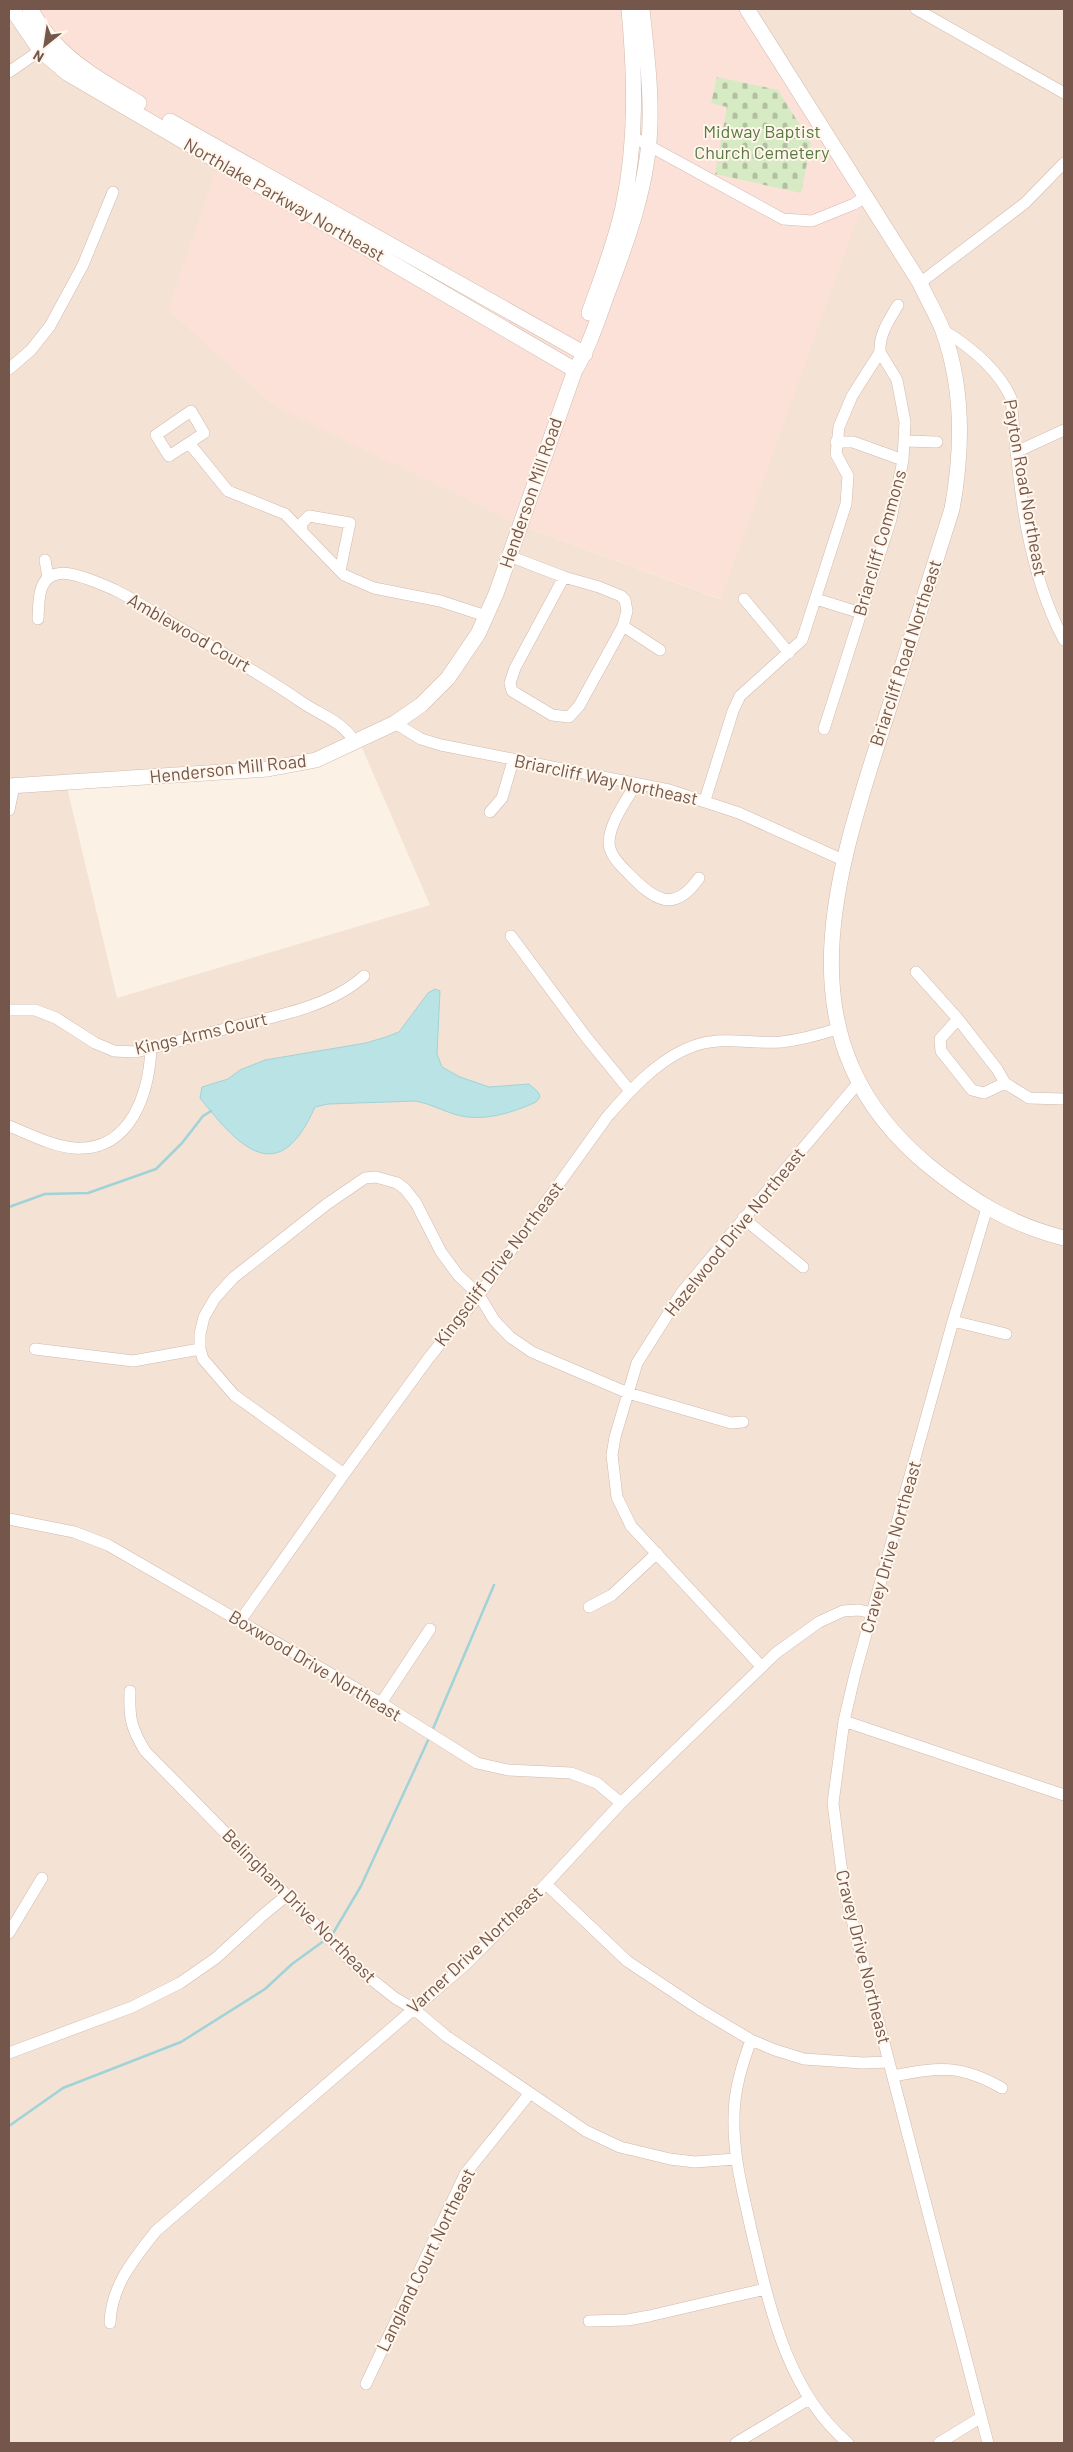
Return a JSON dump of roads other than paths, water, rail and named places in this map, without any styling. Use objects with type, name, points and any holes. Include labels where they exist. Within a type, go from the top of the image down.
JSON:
[{"type":"street","name":"Northlake Parkway Northeast","points":[[12,9],[46,46],[67,73],[575,370]]},
{"type":"street","name":"Northlake Parkway Northeast","points":[[30,9],[46,46],[129,98],[580,352]]},
{"type":"street","name":"Henderson Mill Road","points":[[11,786],[268,769],[316,760],[395,723],[421,705],[448,678],[478,634],[509,556],[575,370],[623,208],[633,137],[634,65],[629,9]]},
{"type":"street","name":"Henderson Mill Road","points":[[580,352],[623,251],[643,179],[648,146],[650,104],[642,9]]},
{"type":"street","name":"Briarcliff Road Northeast","points":[[747,9],[920,283],[942,330],[955,372],[960,413],[961,437],[952,509],[860,800],[843,860],[836,897],[832,958],[832,992],[837,1029],[849,1062],[859,1082],[894,1133],[914,1154],[964,1194],[987,1208],[1043,1233],[1064,1238]]},
{"type":"street","points":[[916,9],[1064,92]]},
{"type":"street","points":[[9,72],[46,46]]},
{"type":"street","points":[[633,137],[783,219],[812,221],[854,204],[865,197]]},
{"type":"street","points":[[920,283],[1025,203],[1064,163]]},
{"type":"street","points":[[9,369],[31,350],[50,326],[83,265],[113,192]]},
{"type":"street","points":[[705,800],[733,711],[740,696],[802,640],[846,504],[849,485],[848,476],[831,454],[842,417],[852,396],[880,352],[879,344],[884,328],[898,305]]},
{"type":"street","name":"Payton Road Northeast","points":[[942,330],[961,341],[1006,387],[1011,398],[1016,452],[1025,512],[1043,591],[1064,640]]},
{"type":"street","name":"Briarcliff Commons","points":[[824,729],[896,502],[906,441],[905,422],[897,380],[880,352]]},
{"type":"street","points":[[1016,452],[1064,430]]},
{"type":"street","points":[[906,441],[937,442]]},
{"type":"street","points":[[836,442],[853,442],[903,460]]},
{"type":"street","points":[[189,443],[228,491],[285,514],[340,571],[358,583],[440,601],[486,616]]},
{"type":"street","points":[[301,529],[303,522],[309,516],[350,523],[340,571]]},
{"type":"street","points":[[509,556],[621,596],[627,611],[623,626],[579,706],[569,716],[552,715],[508,695],[515,668],[564,577]]},
{"type":"street","points":[[38,619],[40,594],[42,586],[48,577],[45,560]]},
{"type":"street","name":"Amblewood Court","points":[[48,577],[58,573],[82,577],[115,590],[276,684],[305,704],[335,721],[350,734],[354,741]]},
{"type":"street","points":[[744,599],[789,653]]},
{"type":"street","points":[[816,599],[862,613]]},
{"type":"street","points":[[623,626],[660,650]]},
{"type":"street","name":"Briarcliff Way Northeast","points":[[395,723],[421,739],[441,745],[513,761],[636,784],[705,800],[843,860]]},
{"type":"street","points":[[490,812],[502,798],[513,761]]},
{"type":"street","points":[[636,784],[610,830],[606,846],[617,862],[648,894],[660,899],[674,898],[686,893],[700,878]]},
{"type":"street","points":[[9,810],[11,786]]},
{"type":"street","points":[[511,936],[586,1036],[630,1090]]},
{"type":"street","points":[[916,972],[958,1019],[1005,1083],[1029,1098],[1064,1099]]},
{"type":"street","name":"Kings Arms Court","points":[[9,1010],[35,1010],[56,1018],[95,1043],[114,1051],[136,1052],[331,998],[354,985],[364,976]]},
{"type":"street","points":[[958,1019],[940,1039],[941,1051],[972,1090],[984,1093],[1005,1083]]},
{"type":"street","name":"Kingscliff Drive Northeast","points":[[240,1621],[344,1474],[428,1360],[479,1296],[607,1117],[630,1090],[672,1056],[698,1044],[710,1042],[780,1042],[808,1038],[837,1029]]},
{"type":"street","points":[[9,1126],[73,1148],[90,1148],[108,1140],[125,1129],[138,1111],[150,1074],[151,1048]]},
{"type":"street","name":"Hazelwood Drive Northeast","points":[[761,1666],[631,1526],[617,1497],[612,1455],[614,1437],[637,1363],[682,1292],[859,1082]]},
{"type":"street","points":[[344,1474],[234,1395],[203,1359],[200,1349],[200,1334],[204,1317],[215,1298],[233,1278],[327,1204],[365,1178],[376,1178],[397,1183],[405,1189],[416,1203],[441,1252],[458,1275],[479,1296],[494,1320],[510,1337],[532,1352],[628,1393],[731,1423],[743,1422]]},
{"type":"street","name":"Cravey Drive Northeast","points":[[987,1208],[953,1320],[895,1537],[872,1612],[844,1721],[833,1803],[844,1889],[988,2443]]},
{"type":"street","points":[[743,1218],[803,1267]]},
{"type":"street","points":[[953,1320],[1006,1334]]},
{"type":"street","points":[[35,1349],[133,1361],[200,1349]]},
{"type":"street","name":"Boxwood Drive Northeast","points":[[9,1522],[74,1532],[108,1545],[381,1703],[477,1762],[508,1770],[571,1773],[597,1783],[621,1803]]},
{"type":"street","points":[[589,1607],[612,1595],[657,1553]]},
{"type":"street","name":"Varner Drive Northeast","points":[[110,2323],[114,2296],[131,2263],[156,2231],[465,1965],[546,1884],[621,1803],[761,1666],[819,1622],[843,1611],[859,1610],[872,1612]]},
{"type":"street","points":[[381,1703],[430,1629]]},
{"type":"street","name":"Belingham Drive Northeast","points":[[130,1692],[129,1716],[134,1732],[145,1751],[361,1971],[395,1998],[414,2009],[446,2036],[586,2131],[620,2147],[670,2160],[695,2162],[735,2159]]},
{"type":"street","points":[[844,1721],[1064,1795]]},
{"type":"street","points":[[9,1932],[42,1878]]},
{"type":"street","points":[[546,1884],[627,1961],[699,2009],[751,2040],[775,2050],[804,2058],[863,2063],[889,2062]]},
{"type":"street","points":[[9,2053],[132,2007],[180,1983],[216,1958],[286,1896]]},
{"type":"street","points":[[751,2040],[737,2086],[734,2116],[735,2159],[765,2289],[789,2360],[809,2399],[838,2435],[848,2443]]},
{"type":"street","points":[[893,2076],[924,2069],[948,2068],[978,2076],[1002,2088]]},
{"type":"street","name":"Langland Court Northeast","points":[[366,2384],[465,2174],[530,2093]]},
{"type":"street","points":[[589,2321],[628,2320],[765,2289]]},
{"type":"street","points":[[736,2443],[809,2399]]},
{"type":"street","points":[[940,2443],[980,2418]]},
{"type":"water","points":[[435,989],[440,991],[437,1054],[442,1067],[460,1077],[489,1087],[529,1084],[538,1092],[540,1097],[536,1102],[517,1110],[487,1117],[457,1115],[416,1101],[328,1104],[315,1107],[301,1132],[288,1147],[274,1153],[259,1152],[245,1145],[230,1133],[200,1098],[202,1087],[228,1079],[240,1070],[265,1060],[366,1043],[399,1032],[428,993]]},
{"type":"waterway","points":[[9,1207],[45,1194],[88,1193],[156,1169],[182,1143],[203,1116],[211,1111]]},
{"type":"waterway","points":[[432,1731],[494,1585]]},
{"type":"waterway","points":[[332,1935],[361,1886],[430,1736]]},
{"type":"waterway","points":[[9,2126],[63,2088],[181,2042],[265,1989],[292,1964],[325,1940]]},
{"type":"park label","name":"Midway Baptist Church Cemetery","points":[[762,142]]}]
